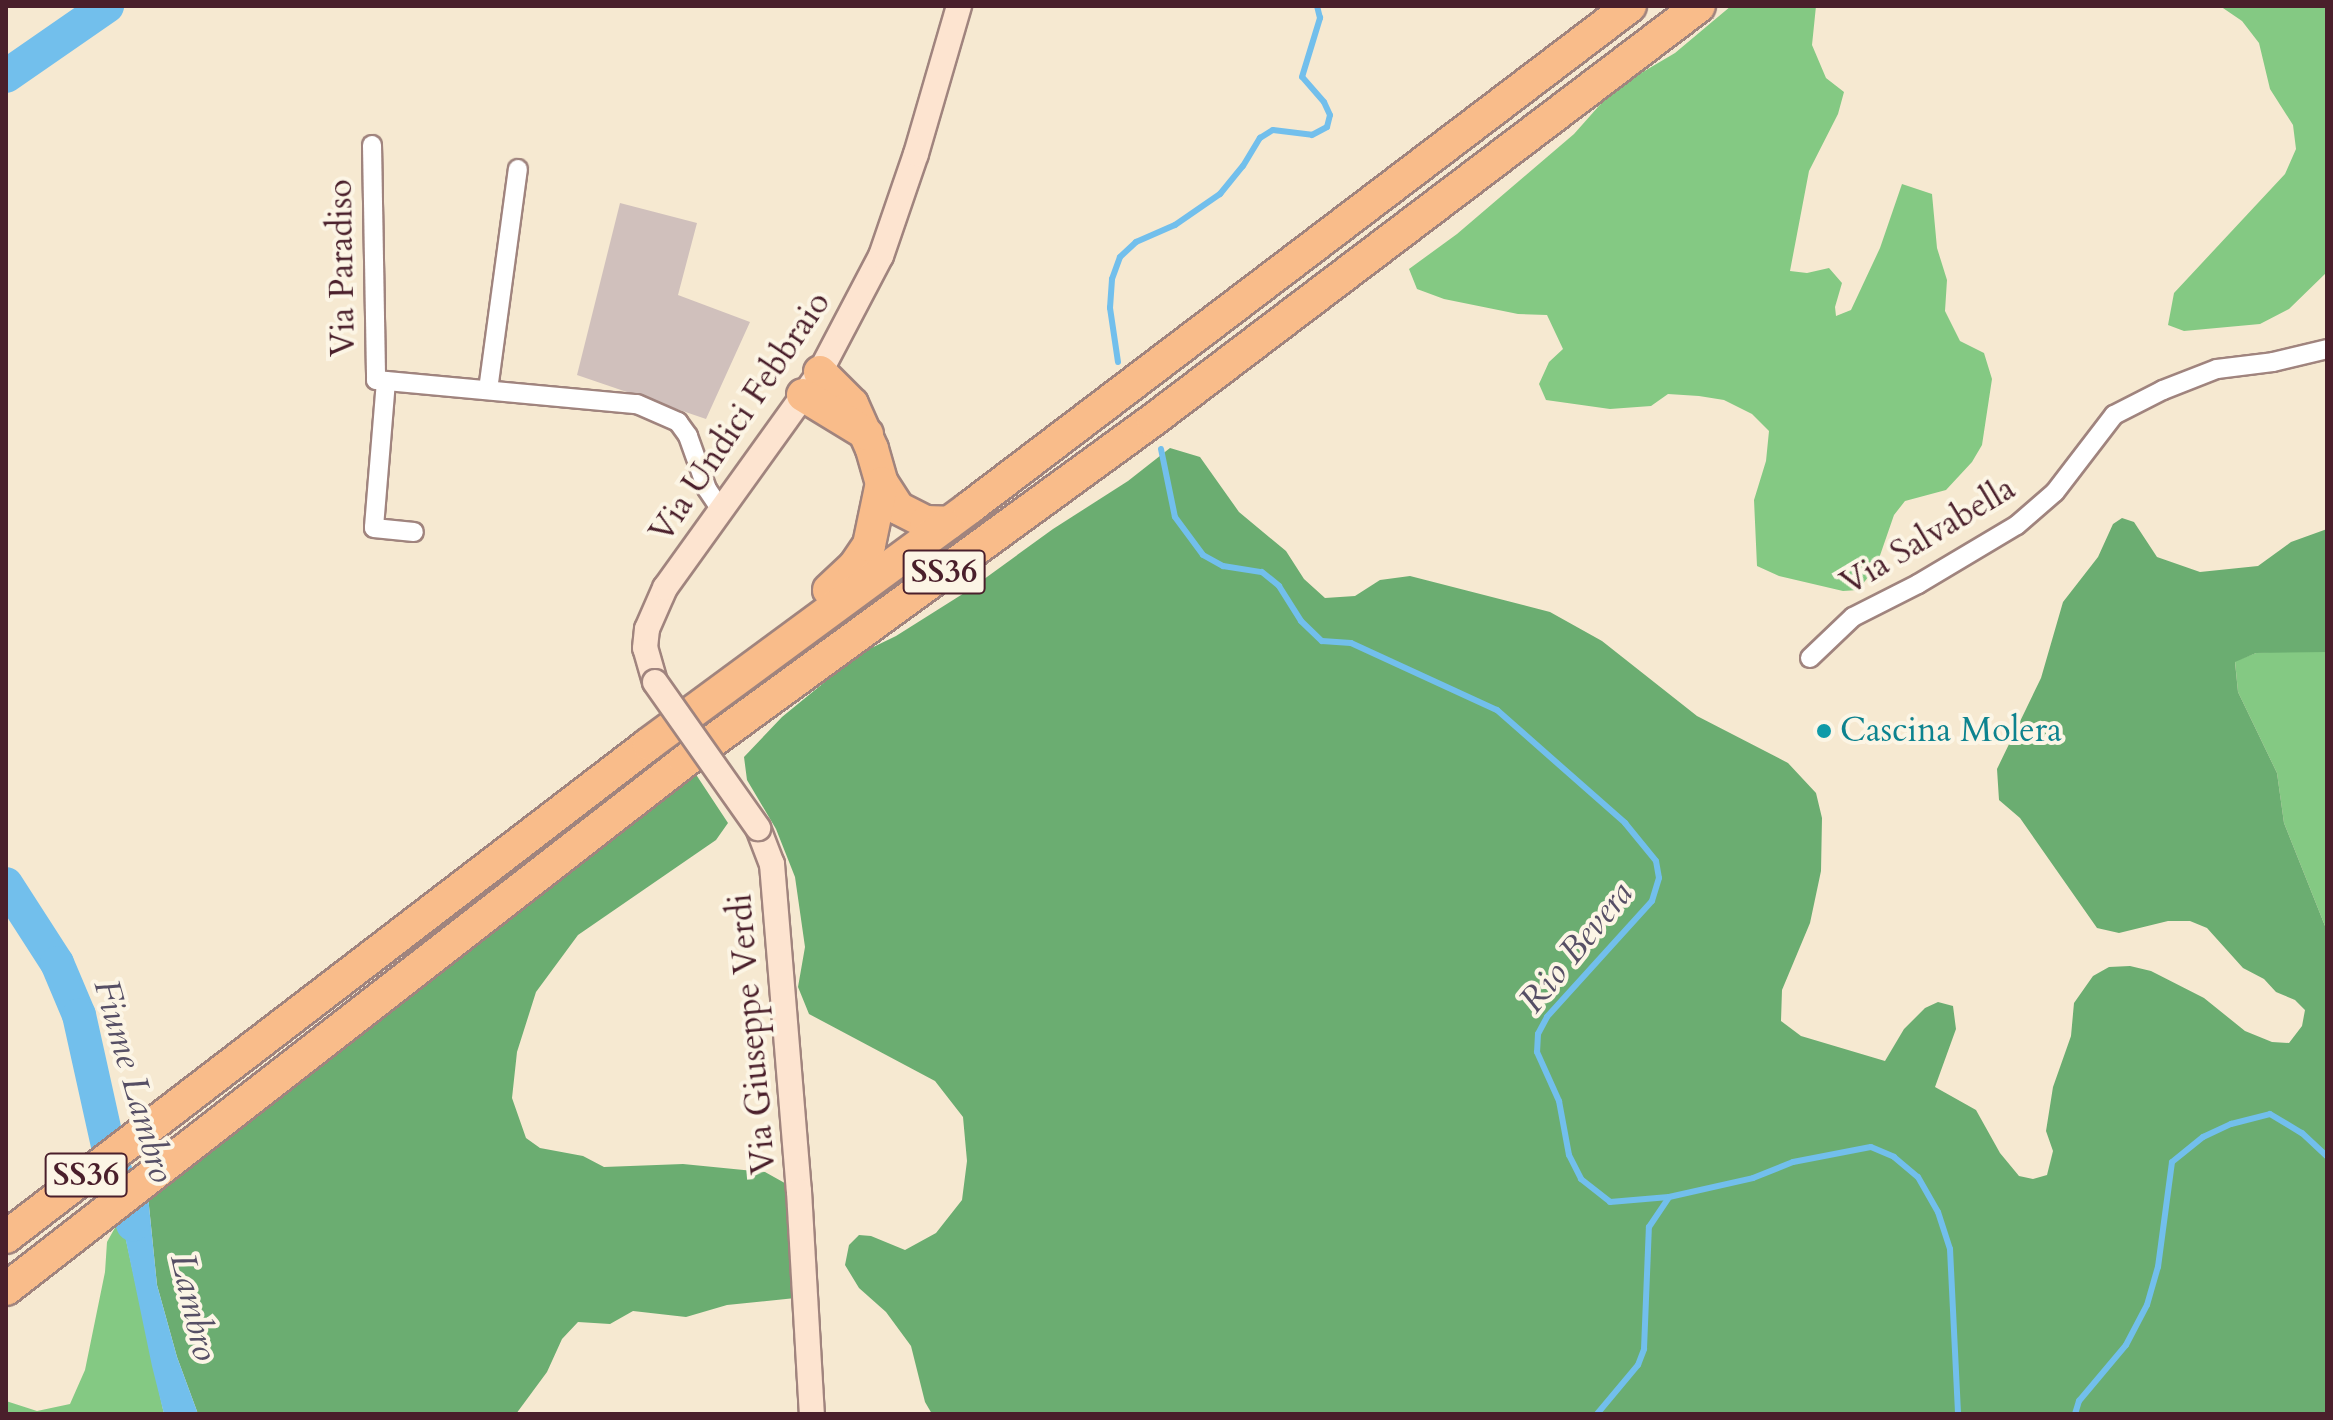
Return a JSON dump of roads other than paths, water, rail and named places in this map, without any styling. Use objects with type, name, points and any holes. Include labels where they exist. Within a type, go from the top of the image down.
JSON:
[{"type":"highway","name":"SS36","points":[[6,1237],[649,744],[949,523],[1630,6]]},
{"type":"highway","name":"SS36","points":[[6,1289],[685,761],[1153,420],[1699,6]]},
{"type":"highway","points":[[812,384],[867,434],[882,483],[898,508],[912,517],[949,523]]},
{"type":"highway","points":[[649,744],[697,691],[833,588],[854,567],[875,530],[882,483]]},
{"type":"street","name":"Via Undici Febbraio","points":[[655,682],[645,648],[652,617],[682,561],[812,384],[881,256],[916,154],[959,6]]},
{"type":"street","name":"Via Paradiso","points":[[372,145],[376,380],[637,404],[678,422],[688,436],[707,489],[721,510]]},
{"type":"street","points":[[488,390],[518,169]]},
{"type":"street","name":"Via Salvabella","points":[[1810,658],[1853,617],[1918,584],[2017,525],[2055,492],[2114,415],[2163,390],[2217,369],[2273,362],[2327,349]]},
{"type":"street","name":"Via Paradiso","points":[[386,381],[374,528],[414,532]]},
{"type":"street","name":"Via Giuseppe Verdi","points":[[655,682],[758,828],[772,864],[799,1191],[812,1414]]},
{"type":"water","points":[[148,1196],[157,1285],[177,1357],[198,1414],[164,1414],[152,1366],[121,1217]]},
{"type":"waterway","name":"Fiume Lambro","points":[[6,76],[107,6]]},
{"type":"waterway","name":"Rio Bevera","points":[[1118,362],[1110,308],[1112,279],[1120,257],[1136,242],[1175,225],[1220,194],[1243,166],[1260,138],[1273,130],[1312,135],[1327,127],[1330,115],[1324,102],[1302,77],[1320,18],[1317,6]]},
{"type":"waterway","name":"Rio Bevera","points":[[1161,449],[1175,517],[1203,555],[1223,566],[1262,572],[1279,586],[1301,621],[1322,641],[1351,643],[1497,710],[1625,823],[1656,861],[1659,878],[1652,901],[1547,1017],[1538,1034],[1537,1052],[1559,1101],[1569,1155],[1581,1179],[1610,1202],[1669,1197],[1753,1178],[1793,1162],[1871,1147],[1894,1157],[1918,1177],[1938,1212],[1950,1249],[1958,1414]]},
{"type":"waterway","name":"Fiume Lambro","points":[[6,884],[57,963],[79,1015],[110,1155],[133,1224]]},
{"type":"waterway","name":"Rio Bevera","points":[[2075,1414],[2079,1401],[2126,1345],[2147,1305],[2158,1267],[2172,1162],[2203,1137],[2231,1124],[2270,1114],[2302,1133],[2327,1156]]},
{"type":"waterway","points":[[1597,1414],[1638,1365],[1644,1349],[1649,1227],[1669,1197]]},
{"type":"place","name":"Cascina Molera","points":[[1824,731]]},
{"type":"water label","name":"Lambro","points":[[194,1307]]}]
